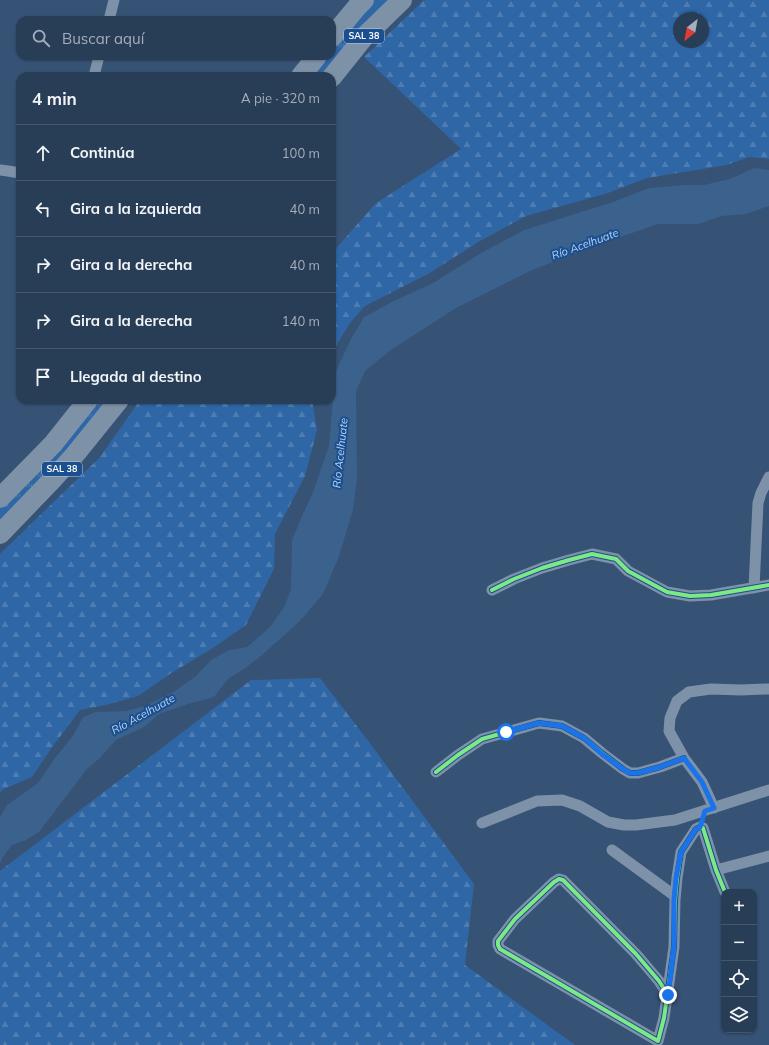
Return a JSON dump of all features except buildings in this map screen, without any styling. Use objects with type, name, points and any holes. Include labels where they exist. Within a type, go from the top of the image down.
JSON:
[{"type":"highway","name":"SAL 38","points":[[336,32],[364,0]]},
{"type":"highway","name":"SAL 38","points":[[336,72],[364,37],[402,0]]},
{"type":"highway","points":[[304,72],[314,60]]},
{"type":"highway","name":"SAL 38","points":[[0,498],[53,444],[85,404]]},
{"type":"highway","name":"SAL 38","points":[[0,534],[73,457],[115,404]]},
{"type":"street","points":[[110,16],[114,0]]},
{"type":"street","points":[[95,72],[98,60]]},
{"type":"street","points":[[0,170],[16,172]]},
{"type":"street","points":[[754,588],[758,503],[769,478]]},
{"type":"street","points":[[492,590],[514,579],[542,568],[592,554],[616,559],[628,571],[667,592],[690,596],[711,595],[769,585]]},
{"type":"street","points":[[668,995],[659,981],[636,954],[563,880],[559,879],[554,882],[515,919],[498,941],[500,949],[658,1043],[668,995],[674,947],[676,878],[681,852],[696,829],[700,827],[709,810],[702,782],[684,758],[669,731],[670,718],[677,701],[689,692],[711,689],[769,689]]},
{"type":"street","points":[[436,772],[482,739],[539,723],[562,726],[584,738],[602,754],[630,773],[638,773],[660,767],[684,758]]},
{"type":"street","points":[[482,823],[537,801],[562,800],[580,806],[608,822],[624,825],[675,820],[769,790]]},
{"type":"street","points":[[700,827],[703,828],[716,870],[724,889]]},
{"type":"street","points":[[612,850],[675,896]]},
{"type":"street","points":[[716,870],[769,856]]},
{"type":"green space","points":[[373,0],[389,0],[327,72],[312,72],[322,60],[336,60],[336,42],[355,18]]},
{"type":"green space","points":[[424,0],[769,0],[769,159],[749,157],[727,165],[647,178],[605,194],[526,216],[480,241],[428,274],[365,306],[350,323],[336,346],[336,248],[376,203],[461,149],[364,57]]},
{"type":"green space","points":[[90,404],[107,404],[88,428],[0,522],[0,506]]},
{"type":"green space","points":[[137,404],[313,404],[317,430],[305,476],[275,534],[274,569],[246,625],[138,696],[106,705],[80,710],[32,777],[0,792],[0,554],[100,457]]},
{"type":"green space","points":[[320,678],[474,884],[465,965],[575,1045],[0,1045],[0,871],[251,680]]},
{"type":"water","name":"Río Acelhuate","points":[[754,168],[769,170],[769,206],[746,214],[722,216],[698,224],[658,224],[532,270],[456,308],[391,350],[365,371],[356,391],[357,479],[353,510],[338,559],[323,594],[300,621],[261,656],[228,679],[214,697],[159,714],[144,727],[116,740],[100,758],[87,769],[39,832],[26,840],[12,845],[3,857],[0,864],[0,817],[7,805],[38,783],[55,758],[73,736],[83,717],[96,712],[126,711],[145,706],[175,691],[196,676],[211,660],[229,650],[247,647],[270,627],[284,607],[291,589],[292,540],[313,492],[329,446],[332,404],[336,404],[336,371],[351,339],[364,317],[433,283],[481,253],[524,230],[613,202],[649,188],[704,185],[730,179]]},
{"type":"cycle path","points":[[492,590],[514,579],[542,568],[592,554],[616,559],[628,571],[667,592],[690,596],[711,595],[769,585]]},
{"type":"cycle path","points":[[436,772],[482,739],[539,723],[562,726],[584,738],[630,773],[638,773],[660,767],[684,758]]},
{"type":"cycle path","points":[[667,994],[674,947],[675,900],[681,852],[696,829],[700,827],[703,828],[716,870],[724,889]]},
{"type":"cycle path","points":[[559,879],[563,880],[636,954],[659,981],[667,994],[664,1018],[658,1041],[500,949],[498,941],[515,919],[554,882],[559,879]]},
{"type":"route","points":[[506,732],[539,723],[562,726],[584,738],[602,754],[630,773],[638,773],[660,767],[684,758],[702,782],[714,808],[705,811],[700,827],[696,829],[681,852],[676,878],[674,900],[674,947],[668,995]]}]
